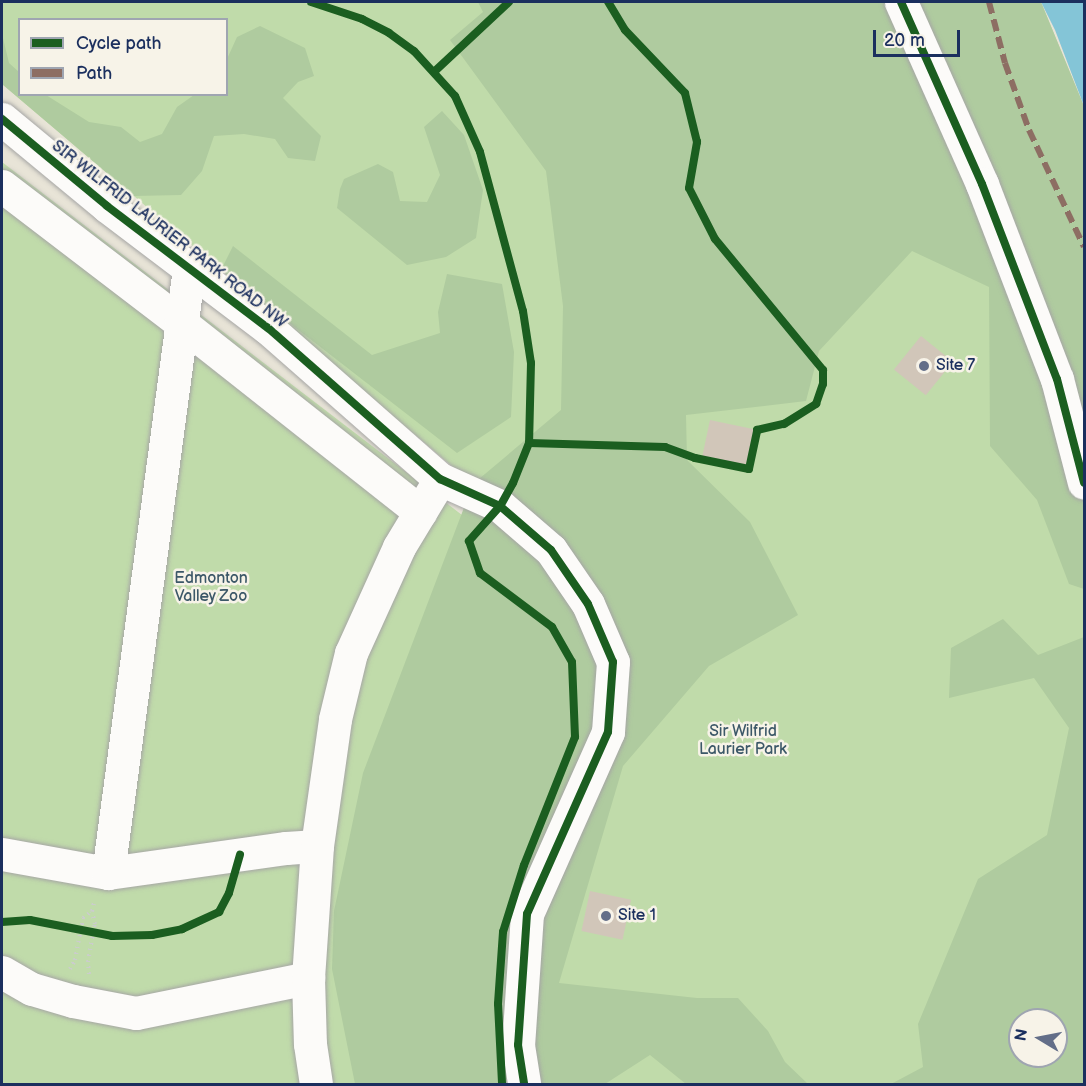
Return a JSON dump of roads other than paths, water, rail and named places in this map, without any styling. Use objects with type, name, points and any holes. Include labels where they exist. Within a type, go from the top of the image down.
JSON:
[{"type":"street","points":[[901,2],[982,184],[1053,368],[1084,483]]},
{"type":"street","name":"SIR WILFRID LAURIER PARK ROAD NW","points":[[2,119],[107,206],[268,328],[440,479],[500,506],[551,550],[588,604],[613,663],[609,732],[527,914],[518,1045],[524,1084]]},
{"type":"street","points":[[2,186],[181,323],[420,513]]},
{"type":"street","points":[[108,873],[189,268]]},
{"type":"street","points":[[316,1084],[310,1044],[308,978],[317,846],[335,719],[351,653],[399,547],[440,479]]},
{"type":"street","points":[[2,854],[108,873],[286,848],[317,846]]},
{"type":"street","points":[[2,972],[32,989],[73,1001],[136,1012],[308,978]]},
{"type":"water","points":[[1041,2],[1084,2],[1084,106],[1055,30]]},
{"type":"place","name":"Site 7","points":[[924,366]]},
{"type":"place","name":"Site 1","points":[[606,916]]},
{"type":"park label","name":"Edmonton Valley Zoo","points":[[211,588]]},
{"type":"park label","name":"Sir Wilfrid Laurier Park","points":[[743,741]]}]
